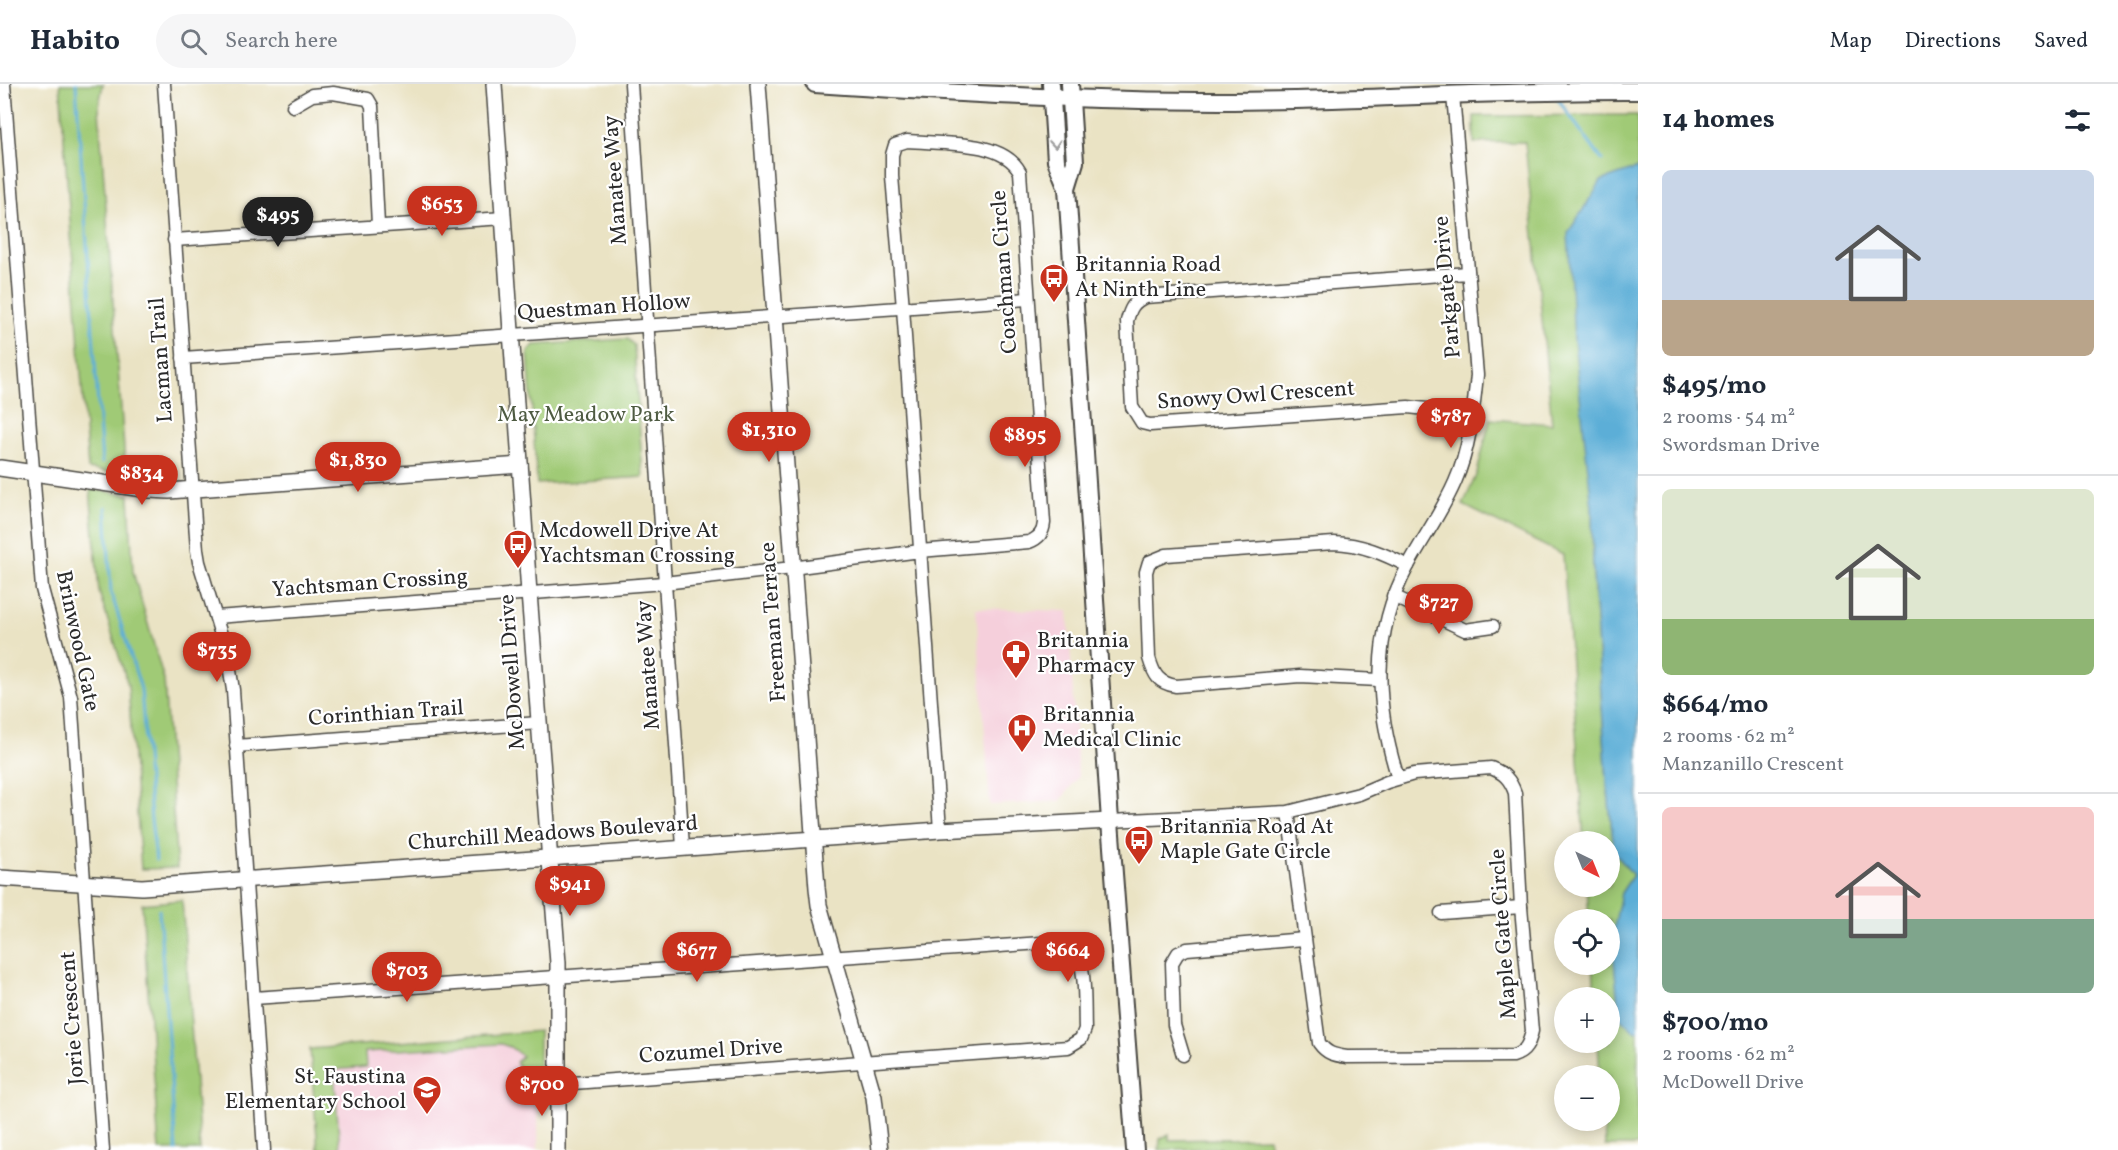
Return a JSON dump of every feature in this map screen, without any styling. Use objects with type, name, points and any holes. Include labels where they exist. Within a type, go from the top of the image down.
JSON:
[{"type":"main road","points":[[815,84],[1070,91],[1221,101],[1320,100],[1577,90],[1638,91]]},
{"type":"main road","points":[[1051,91],[1056,161],[1067,188],[1135,1150]]},
{"type":"main road","points":[[1067,188],[1075,162],[1070,91]]},
{"type":"street","name":"Brinwood Gate","points":[[4,84],[42,589],[71,697],[85,884]]},
{"type":"street","name":"Lacman Trail","points":[[164,84],[199,562],[230,671],[264,1150]]},
{"type":"street","name":"McDowell Drive","points":[[494,84],[558,978],[558,1150]]},
{"type":"street","name":"Manatee Way","points":[[631,84],[682,847]]},
{"type":"street","name":"Freeman Terrace","points":[[758,84],[792,568],[819,905],[874,1097],[880,1150]]},
{"type":"street","points":[[293,106],[312,95],[333,93],[368,99],[372,106],[378,225]]},
{"type":"street","name":"Parkgate Drive","points":[[1398,778],[1388,745],[1382,713],[1379,680],[1382,639],[1393,596],[1443,507],[1465,456],[1477,375],[1453,95]]},
{"type":"street","name":"Coachman Circle","points":[[920,551],[1029,542],[1037,539],[1043,531],[1044,523],[1020,172],[1015,163],[1007,157],[980,146],[907,141],[895,145],[892,155],[892,176],[940,830]]},
{"type":"street","points":[[174,240],[504,218]]},
{"type":"street","name":"Snowy Owl Crescent","points":[[1468,273],[1145,297],[1136,301],[1127,321],[1132,407],[1142,423],[1150,425],[1408,407],[1473,414]]},
{"type":"street","name":"Questman Hollow","points":[[183,358],[1028,299]]},
{"type":"street","points":[[0,468],[150,490],[193,489],[520,465]]},
{"type":"street","points":[[1379,680],[1300,676],[1176,686],[1159,681],[1153,672],[1149,658],[1146,572],[1149,562],[1166,555],[1334,543],[1350,543],[1370,549],[1408,566]]},
{"type":"street","name":"Yachtsman Crossing","points":[[216,617],[664,583],[920,551]]},
{"type":"street","points":[[1393,596],[1465,630],[1493,626]]},
{"type":"street","name":"Corinthian Trail","points":[[236,746],[539,723]]},
{"type":"street","name":"Maple Gate Circle","points":[[1110,821],[1288,812],[1359,794],[1414,774],[1491,768],[1503,772],[1511,782],[1515,793],[1521,907],[1532,1031],[1529,1044],[1521,1054],[1514,1056],[1347,1057],[1333,1055],[1324,1050],[1319,1042],[1288,812]]},
{"type":"street","name":"Churchill Meadows Boulevard","points":[[0,878],[142,887],[682,847],[1110,821]]},
{"type":"street","name":"Jorie Crescent","points":[[85,884],[103,1150]]},
{"type":"street","points":[[1441,913],[1521,907]]},
{"type":"street","points":[[1183,1055],[1174,1025],[1172,963],[1178,953],[1187,949],[1304,939]]},
{"type":"street","name":"Cozumel Drive","points":[[559,1084],[1068,1047],[1081,1039],[1085,1029],[1082,964],[1073,948],[1066,943],[834,958]]},
{"type":"street","points":[[254,998],[834,958]]},
{"type":"shaded area","points":[[976,608],[1068,611],[1078,777],[1060,801],[990,805]]},
{"type":"shaded area","name":"St. Faustina Elementary School","points":[[539,1031],[538,1150],[318,1150],[310,1049]]},
{"type":"green space","points":[[60,84],[103,84],[99,105],[100,127],[126,475],[88,469]]},
{"type":"green space","points":[[1638,115],[1638,168],[1601,181],[1592,508],[1593,574],[1612,831],[1583,831],[1563,555],[1463,505],[1477,473],[1490,419],[1552,424],[1525,142],[1474,143],[1474,116]]},
{"type":"green space","name":"May Meadow Park","points":[[627,339],[634,345],[643,477],[537,484],[528,352],[534,345]]},
{"type":"green space","points":[[90,489],[129,495],[133,572],[164,680],[177,868],[141,869],[128,685],[99,592]]},
{"type":"green space","points":[[1620,859],[1633,875],[1621,893],[1634,1031],[1638,1031],[1638,1146],[1605,1146],[1604,1131],[1620,1131],[1620,1065],[1599,1065],[1599,1053],[1620,1053],[1620,987],[1594,987],[1594,975],[1620,975],[1620,909],[1588,909],[1588,897],[1620,897]]},
{"type":"green space","points":[[182,900],[200,1150],[159,1150],[142,904]]},
{"type":"green space","points":[[539,1031],[539,1079],[525,1075],[516,1062],[522,1056],[510,1047],[501,1044],[365,1052],[366,1067],[334,1070],[340,1150],[318,1150],[310,1049]]},
{"type":"green space","points":[[1169,1134],[1169,1140],[1269,1138],[1269,1150],[1220,1150],[1220,1148],[1159,1150],[1160,1139]]},
{"type":"water","points":[[1638,168],[1638,1031],[1635,1032],[1620,1018],[1620,987],[1616,987],[1615,975],[1620,975],[1620,909],[1618,909],[1621,893],[1633,875],[1620,859],[1620,831],[1612,831],[1593,574],[1592,508],[1574,340],[1568,233],[1601,181]]},
{"type":"waterway","points":[[76,84],[102,463]]},
{"type":"waterway","points":[[1557,98],[1602,160]]},
{"type":"waterway","points":[[106,507],[111,592],[141,689],[156,860]]},
{"type":"waterway","points":[[159,910],[176,1150]]},
{"type":"place","name":"Britannia Road At Ninth Line","points":[[1054,304]]},
{"type":"place","name":"Mcdowell Drive At Yachtsman Crossing","points":[[518,570]]},
{"type":"place","name":"Britannia Pharmacy","points":[[1016,680]]},
{"type":"place","name":"Britannia Medical Clinic","points":[[1022,754]]},
{"type":"place","name":"Britannia Road At Maple Gate Circle","points":[[1139,866]]},
{"type":"place","name":"St. Faustina Elementary School","points":[[427,1116]]}]
